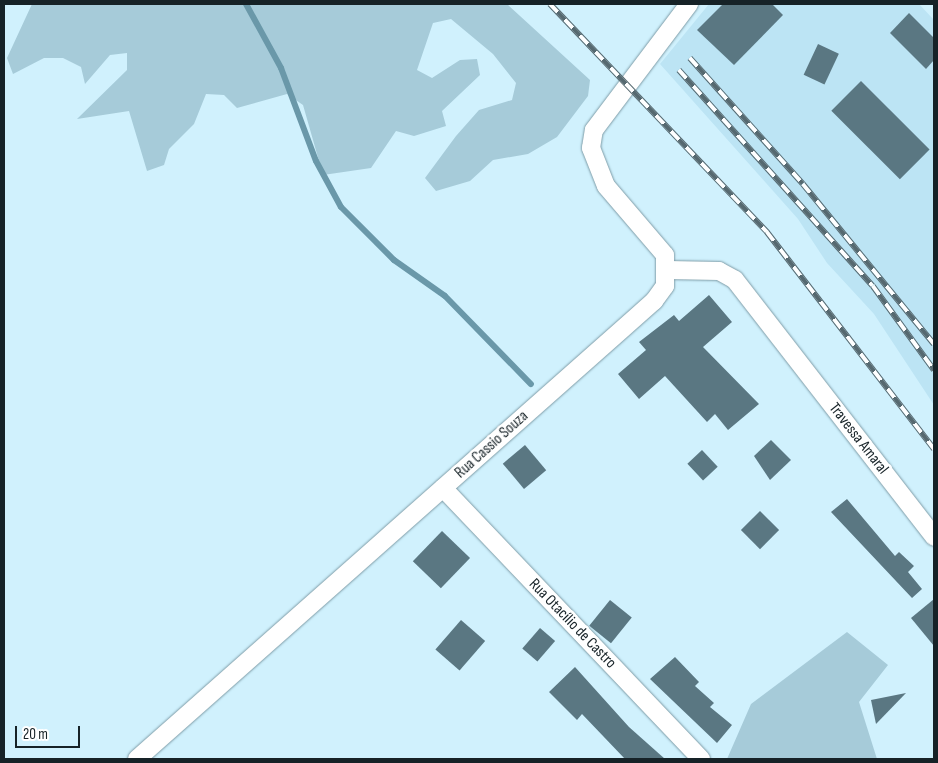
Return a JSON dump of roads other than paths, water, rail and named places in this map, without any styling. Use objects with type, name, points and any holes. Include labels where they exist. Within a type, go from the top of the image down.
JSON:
[{"type":"street","points":[[668,270],[665,255],[606,186],[591,148],[594,130],[689,4]]},
{"type":"street","name":"Travessa Amaral","points":[[668,270],[719,271],[735,280],[934,537]]},
{"type":"street","name":"Rua Cassio Souza","points":[[137,759],[654,301],[665,286],[668,270]]},
{"type":"street","name":"Rua Otacílio de Castro","points":[[443,488],[701,759]]},
{"type":"waterway","points":[[246,4],[281,68],[316,161],[341,207],[394,260],[445,296],[531,384]]},
{"type":"railway","points":[[550,4],[767,232],[934,449]]},
{"type":"railway","points":[[690,58],[803,184],[934,344]]},
{"type":"railway","points":[[679,70],[873,286],[934,370]]}]
